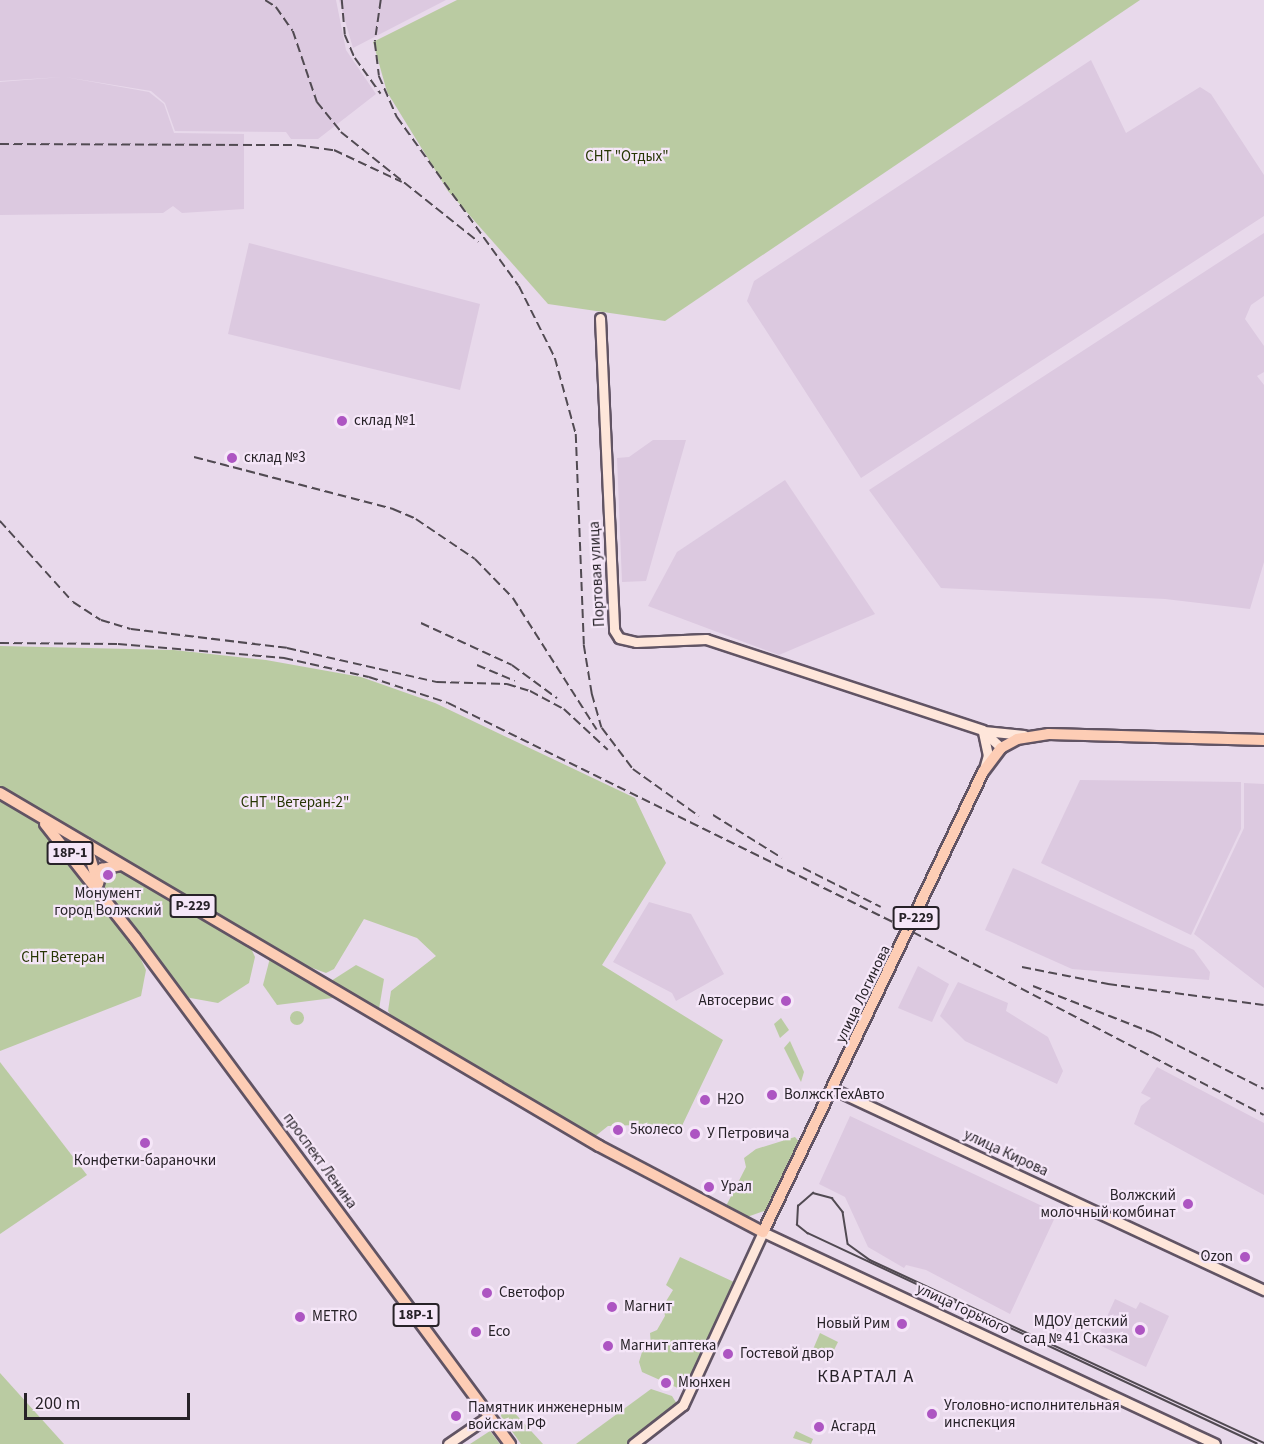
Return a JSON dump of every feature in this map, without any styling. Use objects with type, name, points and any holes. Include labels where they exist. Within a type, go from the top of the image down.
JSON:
[{"type":"main road","points":[[1001,748],[1031,736],[1264,740]]},
{"type":"main road","name":"улица Логинова","points":[[763,1232],[983,772],[1001,748]]},
{"type":"main road","name":"Р-229","points":[[0,793],[32,811],[86,848],[124,866],[599,1146],[763,1232]]},
{"type":"main road","name":"проспект Ленина","points":[[32,811],[104,897],[510,1444]]},
{"type":"main road","points":[[81,868],[77,850],[86,848]]},
{"type":"main road","name":"проспект Ленина","points":[[86,848],[104,897]]},
{"type":"main road","points":[[98,884],[99,872],[105,867],[124,866]]},
{"type":"street","name":"Портовая улица","points":[[600,318],[614,630],[619,638],[636,642],[706,639],[982,730],[1001,748]]},
{"type":"street","points":[[983,772],[988,755],[982,730],[1031,736]]},
{"type":"street","name":"улица Кирова","points":[[833,1089],[1264,1290]]},
{"type":"street","name":"улица Логинова","points":[[633,1444],[682,1406],[763,1232]]},
{"type":"street","name":"улица Горького","points":[[763,1232],[1215,1444]]},
{"type":"street","points":[[448,1444],[489,1416]]},
{"type":"shaded area","points":[[0,0],[336,0],[346,50],[376,94],[318,139],[291,139],[286,132],[175,131],[165,103],[151,91],[65,77],[149,92],[164,104],[174,133],[244,134],[244,209],[182,213],[173,206],[163,213],[0,215],[0,82],[62,77],[0,81]]},
{"type":"shaded area","points":[[339,0],[446,0],[353,48]]},
{"type":"shaded area","points":[[1091,60],[1126,133],[1200,87],[1211,94],[1264,175],[1264,216],[861,478],[747,301],[754,281]]},
{"type":"shaded area","points":[[1264,233],[1264,296],[1251,305],[1245,319],[1264,346],[1264,372],[1257,376],[1264,385],[1264,562],[1250,609],[1165,599],[941,588],[869,490]]},
{"type":"shaded area","points":[[249,243],[480,304],[460,390],[228,334]]},
{"type":"shaded area","points":[[653,440],[686,440],[646,581],[622,582],[617,458],[629,457]]},
{"type":"shaded area","points":[[785,480],[875,614],[779,655],[648,606],[677,552]]},
{"type":"shaded area","points":[[1080,780],[1241,782],[1241,829],[1191,935],[1041,863]]},
{"type":"shaded area","points":[[1244,783],[1264,784],[1264,988],[1194,934],[1244,828]]},
{"type":"shaded area","points":[[1013,868],[1194,950],[1210,972],[1209,980],[1072,969],[985,930]]},
{"type":"shaded area","points":[[649,902],[691,914],[724,974],[676,1001],[672,993],[613,962]]},
{"type":"shaded area","points":[[918,966],[949,984],[932,1022],[898,1008]]},
{"type":"shaded area","points":[[958,982],[1008,1003],[1006,1011],[1048,1037],[1063,1071],[1057,1084],[965,1041],[940,1016]]},
{"type":"shaded area","points":[[1157,1067],[1264,1123],[1264,1195],[1134,1124],[1141,1106],[1151,1098],[1141,1093]]},
{"type":"shaded area","points":[[850,1116],[1057,1213],[1010,1314],[926,1270],[906,1265],[904,1268],[868,1247],[845,1197],[819,1184]]},
{"type":"shaded area","points":[[1115,1299],[1136,1309],[1140,1302],[1169,1316],[1146,1367],[1095,1343]]},
{"type":"green space","name":"СНТ \"Отдых\"","points":[[457,0],[1140,0],[665,321],[548,304],[448,191],[387,92],[373,42]]},
{"type":"green space","name":"СНТ \"Ветеран-2\"","points":[[0,646],[174,650],[266,660],[361,677],[435,703],[635,798],[666,863],[602,965],[723,1040],[679,1132],[665,1124],[608,1126],[593,1138],[393,1018],[388,1011],[391,991],[436,956],[417,938],[364,919],[334,969],[326,973],[307,966],[0,786]]},
{"type":"green space","name":"СНТ Ветеран","points":[[0,799],[40,825],[61,847],[137,951],[146,970],[141,996],[0,1051]]},
{"type":"green space","points":[[119,869],[250,946],[255,957],[249,983],[218,1003],[185,997],[102,884],[103,873]]},
{"type":"green space","points":[[270,958],[331,994],[333,998],[277,1005],[263,985]]},
{"type":"green space","points":[[356,965],[384,979],[379,1009],[331,981]]},
{"type":"green space","points":[[297,1011],[302,1013],[304,1018],[302,1023],[297,1025],[292,1023],[290,1018],[292,1013]]},
{"type":"green space","points":[[781,1018],[789,1030],[780,1038],[774,1024]]},
{"type":"green space","points":[[790,1041],[804,1072],[801,1082],[784,1048]]},
{"type":"green space","points":[[0,1062],[87,1175],[0,1234]]},
{"type":"green space","points":[[795,1137],[801,1144],[767,1210],[747,1217],[729,1211],[726,1206],[746,1167],[744,1158],[756,1149]]},
{"type":"green space","points":[[680,1257],[734,1282],[688,1386],[680,1389],[642,1372],[639,1362],[642,1352],[651,1346],[650,1333],[657,1330],[665,1316],[663,1306],[673,1290],[666,1285]]},
{"type":"green space","points":[[820,1333],[838,1342],[828,1362],[811,1354]]},
{"type":"green space","points":[[0,1373],[64,1444],[0,1444]]},
{"type":"green space","points":[[651,1389],[672,1396],[677,1404],[627,1444],[576,1444]]},
{"type":"green space","points":[[511,1409],[543,1444],[521,1444],[501,1416],[502,1410]]},
{"type":"green space","points":[[490,1431],[500,1444],[470,1444]]},
{"type":"green space","points":[[796,1431],[813,1439],[811,1444],[793,1438]]},
{"type":"tram line","points":[[1257,1444],[808,1234],[797,1225],[798,1206],[813,1193],[832,1198],[843,1212],[848,1244],[870,1260],[1264,1443]]},
{"type":"railway","points":[[265,0],[276,7],[293,31],[317,102],[341,132],[479,242]]},
{"type":"railway","points":[[342,0],[345,35],[355,58],[381,94]]},
{"type":"railway","points":[[381,0],[375,42],[379,76],[397,117],[519,286],[555,358],[576,434],[584,645],[592,694],[602,728],[633,769],[699,816]]},
{"type":"railway","points":[[0,144],[297,145],[334,150],[402,182]]},
{"type":"railway","points":[[194,457],[393,509],[416,519],[475,559],[513,598],[597,730]]},
{"type":"railway","points":[[0,521],[73,602],[101,620],[131,629],[287,648],[437,682],[507,684],[530,691],[564,709],[608,750]]},
{"type":"railway","points":[[421,623],[512,665],[557,698]]},
{"type":"railway","points":[[0,643],[118,644],[284,658],[369,677],[448,703],[901,926],[1264,1115]]},
{"type":"railway","points":[[477,665],[515,681]]},
{"type":"railway","points":[[713,815],[782,858]]},
{"type":"railway","points":[[803,868],[881,907]]},
{"type":"railway","points":[[1022,967],[1108,984],[1264,1005]]},
{"type":"railway","points":[[1033,986],[1153,1033],[1264,1089]]},
{"type":"place","name":"склад №1","points":[[342,421]]},
{"type":"place","name":"склад №3","points":[[232,458]]},
{"type":"place","name":"Монумент город Волжский","points":[[108,875]]},
{"type":"place","name":"Автосервис","points":[[786,1001]]},
{"type":"place","name":"ВолжскТехАвто","points":[[772,1095]]},
{"type":"place","name":"H2O","points":[[705,1100]]},
{"type":"place","name":"5колесо","points":[[618,1130]]},
{"type":"place","name":"У Петровича","points":[[695,1134]]},
{"type":"place","name":"Конфетки-бараночки","points":[[145,1143]]},
{"type":"place","name":"Урал","points":[[709,1187]]},
{"type":"place","name":"Волжский молочный комбинат","points":[[1188,1204]]},
{"type":"place","name":"Ozon","points":[[1245,1257]]},
{"type":"place","name":"Светофор","points":[[487,1293]]},
{"type":"place","name":"Магнит","points":[[612,1307]]},
{"type":"place","name":"METRO","points":[[300,1317]]},
{"type":"place","name":"Новый Рим","points":[[902,1324]]},
{"type":"place","name":"МДОУ детский сад № 41 Сказка","points":[[1140,1330]]},
{"type":"place","name":"Eco","points":[[476,1332]]},
{"type":"place","name":"Магнит аптека","points":[[608,1346]]},
{"type":"place","name":"Гостевой двор","points":[[728,1354]]},
{"type":"place","name":"Мюнхен","points":[[666,1383]]},
{"type":"place","name":"Уголовно-исполнительная инспекция","points":[[932,1414]]},
{"type":"place","name":"Памятник инженерным войскам РФ","points":[[456,1416]]},
{"type":"place","name":"Асгард","points":[[819,1427]]},
{"type":"district","name":"КВАРТАЛ А","points":[[866,1377]]}]
